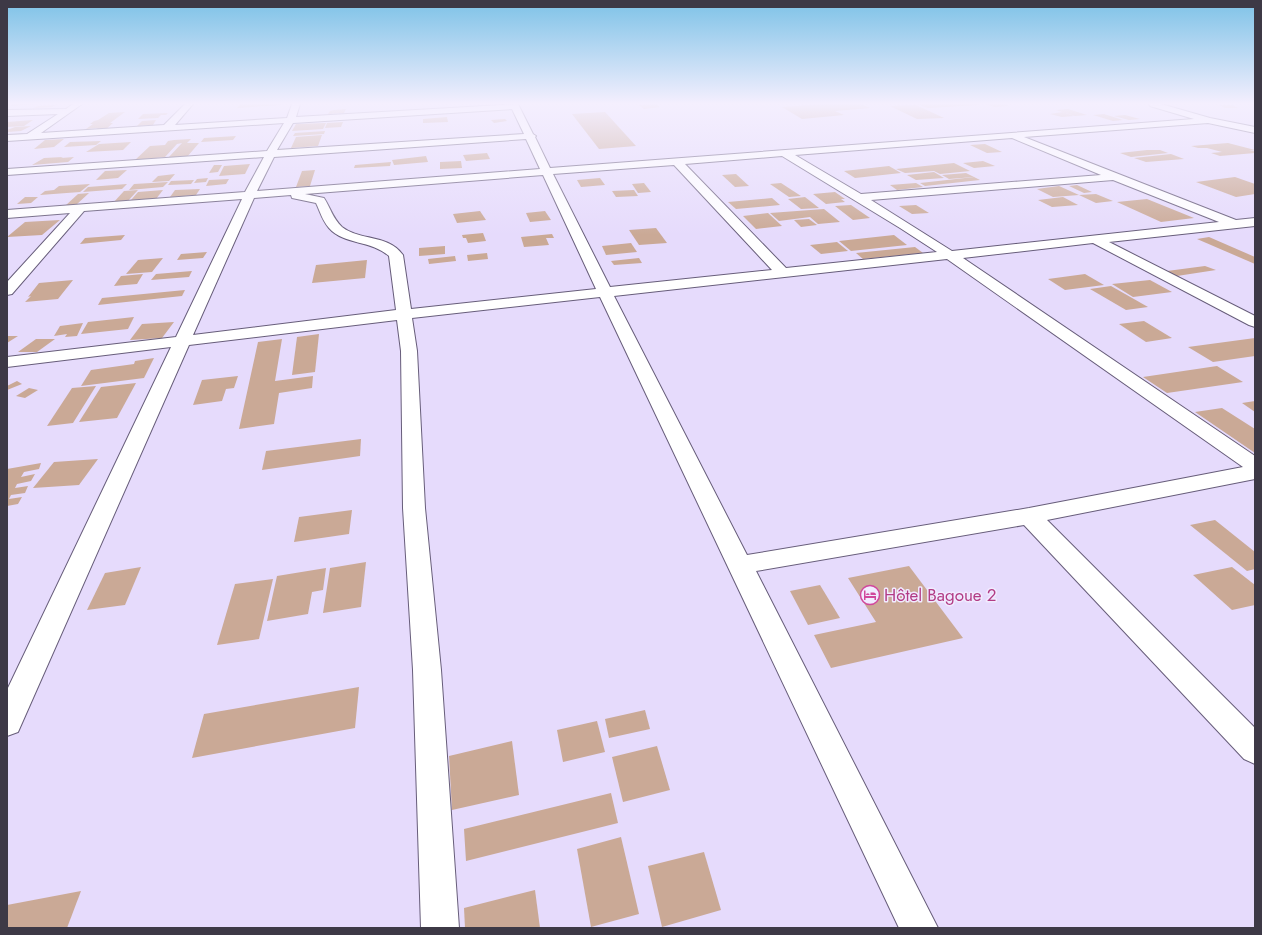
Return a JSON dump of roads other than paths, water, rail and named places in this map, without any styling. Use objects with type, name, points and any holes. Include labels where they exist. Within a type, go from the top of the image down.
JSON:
[{"type":"street","points":[[7,722],[182,341],[257,194],[269,154],[273,148]]},
{"type":"street","points":[[7,172],[362,148]]},
{"type":"street","points":[[536,148],[605,293],[919,928]]},
{"type":"street","points":[[7,214],[852,148]]},
{"type":"street","points":[[1043,148],[1255,233]]},
{"type":"street","points":[[784,153],[950,255],[1255,466]]},
{"type":"street","points":[[676,161],[783,273]]},
{"type":"street","points":[[859,198],[1116,177]]},
{"type":"street","points":[[257,194],[307,197],[320,200],[326,208],[333,224],[340,231],[353,237],[381,244],[396,255],[409,351],[414,508],[427,670],[440,928]]},
{"type":"street","points":[[7,291],[81,208]]},
{"type":"street","points":[[7,362],[404,314],[1255,222]]},
{"type":"street","points":[[1094,239],[1255,322]]},
{"type":"street","points":[[740,565],[1029,516],[1255,472]]},
{"type":"street","points":[[1029,516],[1255,749]]},
{"type":"place","name":"Hôtel Bagoue 2","points":[[870,595]]}]
